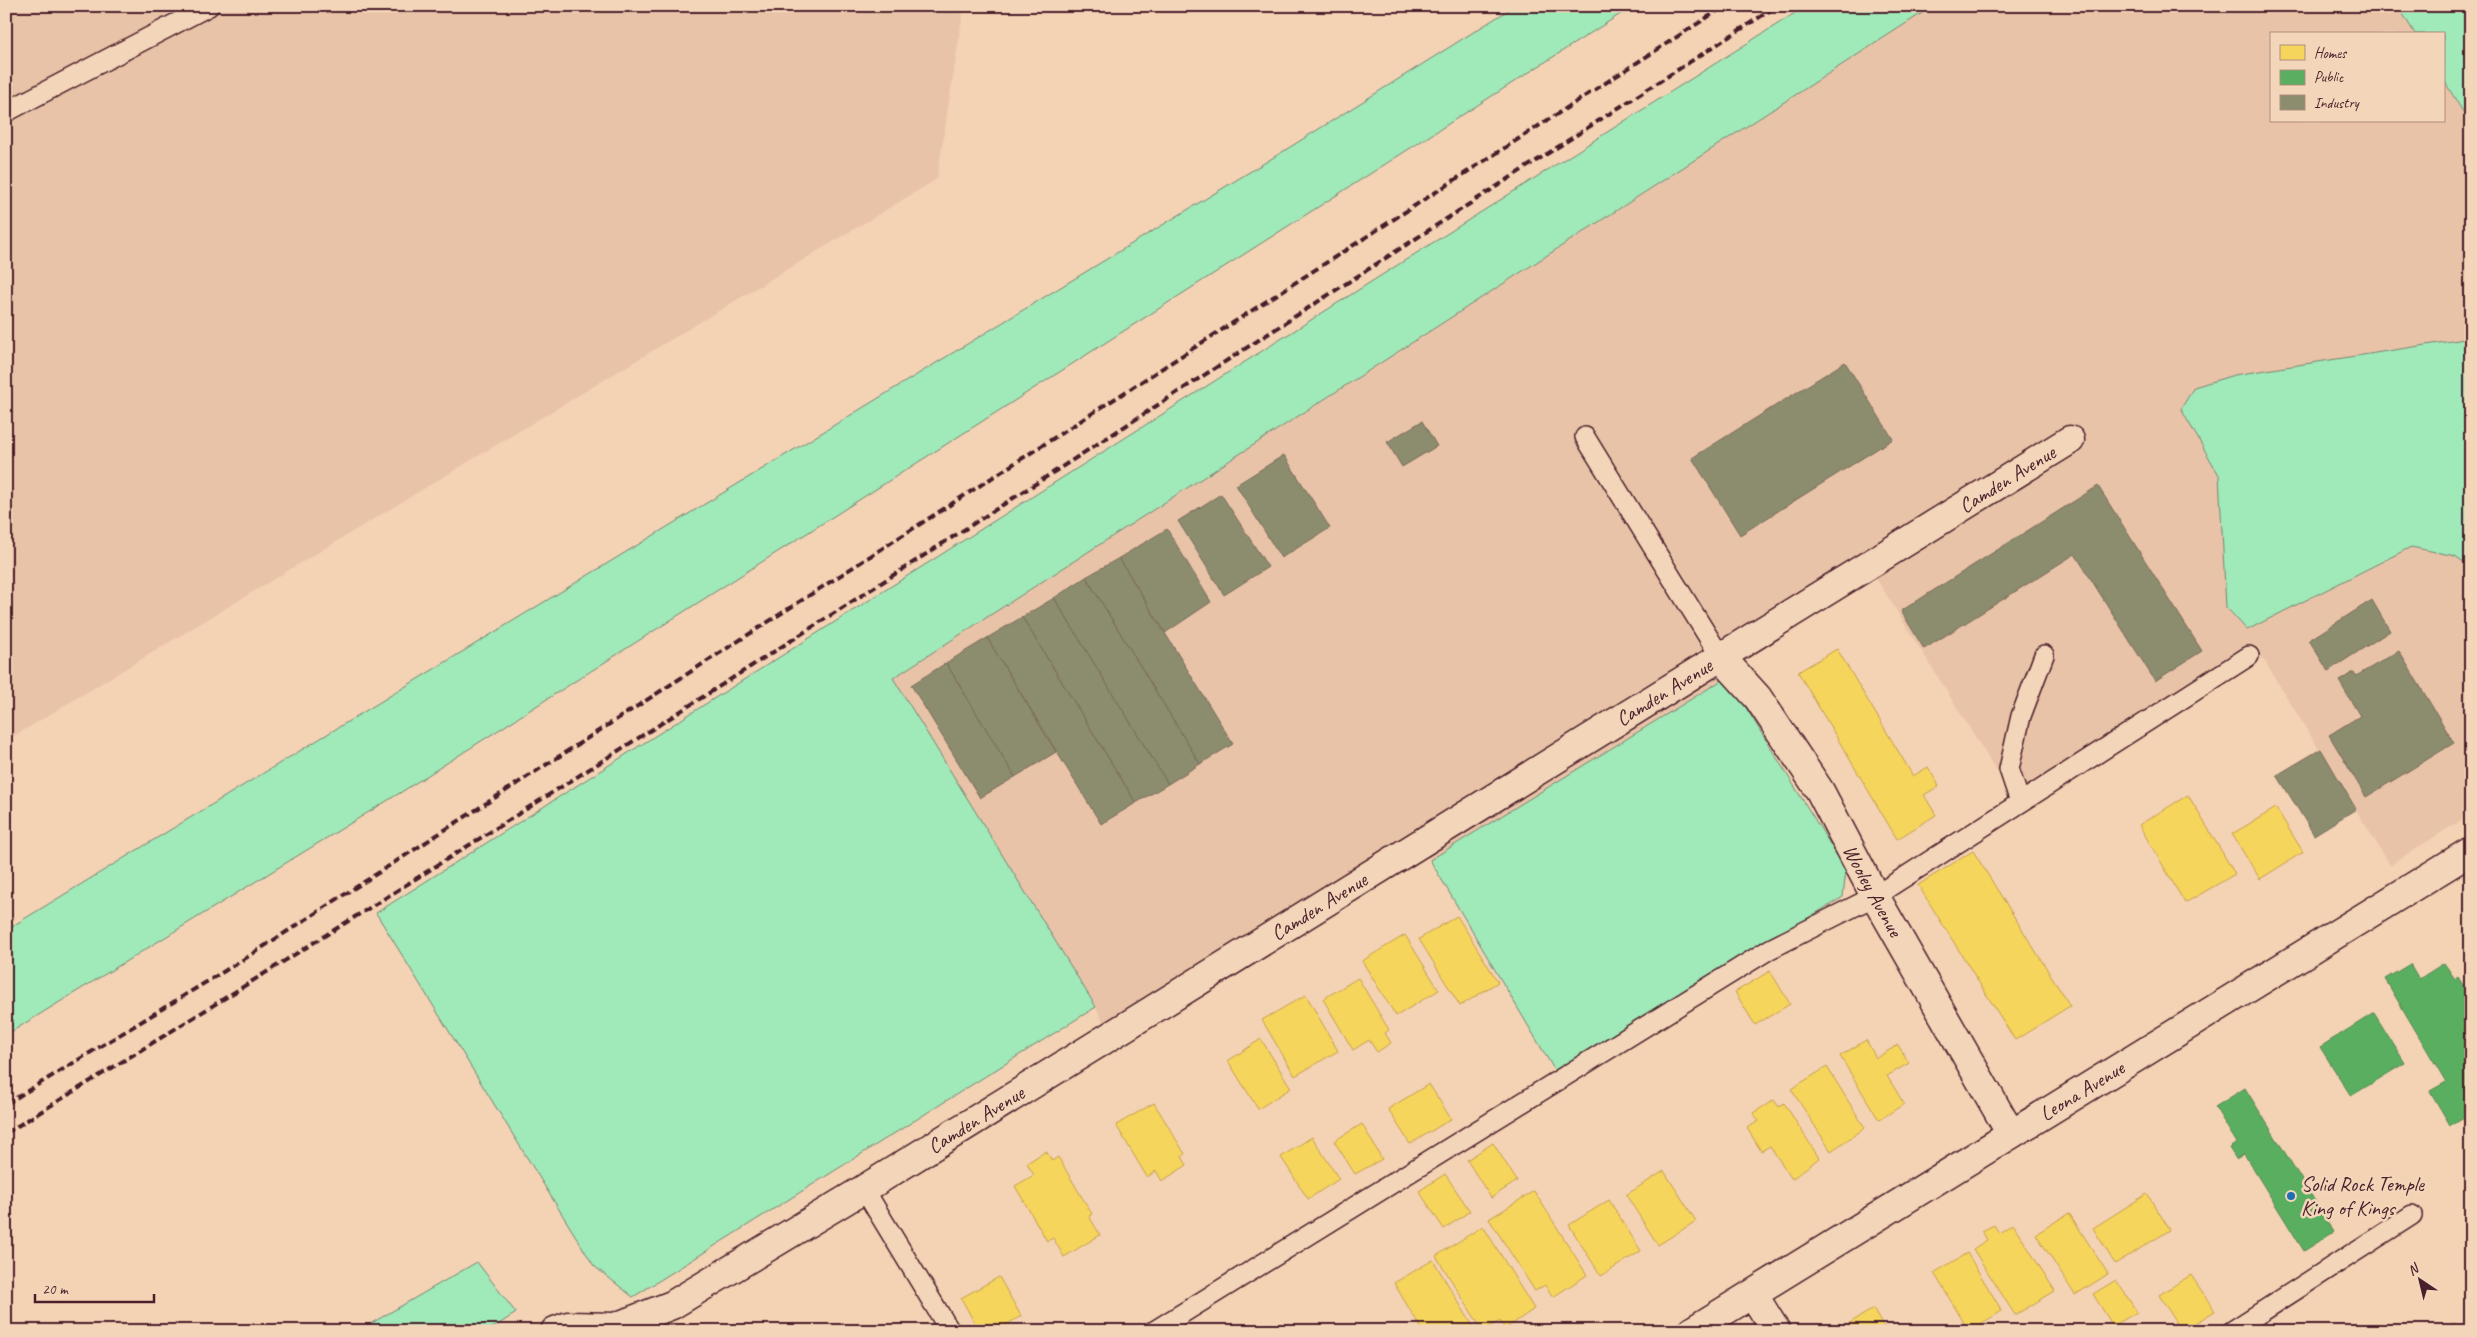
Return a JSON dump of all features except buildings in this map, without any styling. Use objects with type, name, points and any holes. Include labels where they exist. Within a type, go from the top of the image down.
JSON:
[{"type":"street","name":"Camden Avenue","points":[[554,1331],[568,1326],[616,1329],[672,1305],[864,1189],[2070,440]]},
{"type":"street","name":"Wooley Avenue","points":[[1720,656],[1758,698],[1820,791],[1874,896],[2011,1134]]},
{"type":"street","name":"Leona Avenue","points":[[1692,1331],[2471,851]]},
{"type":"street","points":[[1753,1294],[1776,1331]]},
{"type":"lane","points":[[6,112],[210,6]]},
{"type":"lane","points":[[1585,438],[1665,564],[1720,656]]},
{"type":"lane","points":[[2020,802],[2009,769],[2021,716],[2044,655]]},
{"type":"lane","points":[[1154,1331],[1770,949],[1874,896],[2249,656]]},
{"type":"lane","points":[[864,1189],[950,1331]]},
{"type":"lane","points":[[2232,1331],[2412,1215]]},
{"type":"shaded area","points":[[6,6],[964,6],[937,179],[14,736],[6,727]]},
{"type":"shaded area","points":[[1933,6],[2398,6],[2414,32],[2270,32],[2270,122],[2444,122],[2444,81],[2471,125],[2471,338],[2181,409],[2219,475],[2226,607],[2247,630],[2411,547],[2456,556],[2471,567],[2471,814],[2390,865],[2262,657],[2016,802],[1864,559],[1712,653],[1727,677],[1430,860],[1417,837],[1107,1031],[1096,1007],[892,679]]},
{"type":"green space","points":[[1515,6],[1633,6],[403,791],[6,1035],[6,930],[1279,154]]},
{"type":"green space","points":[[1806,6],[1933,6],[893,678],[1096,1007],[633,1297],[594,1266],[376,913]]},
{"type":"green space","points":[[2398,6],[2471,6],[2471,125],[2444,81],[2444,32],[2414,32]]},
{"type":"green space","points":[[2471,338],[2471,567],[2455,556],[2411,547],[2247,630],[2226,607],[2219,475],[2181,409],[2194,387],[2234,375]]},
{"type":"green space","points":[[1727,677],[1846,870],[1843,897],[1555,1071],[1430,860]]},
{"type":"green space","points":[[477,1262],[516,1313],[488,1331],[358,1331]]},
{"type":"railway","points":[[6,1104],[249,956],[1725,6]]},
{"type":"railway","points":[[6,1133],[452,856],[673,716],[1777,6]]},
{"type":"place","name":"Solid Rock Temple King of Kings","points":[[2291,1196]]}]
